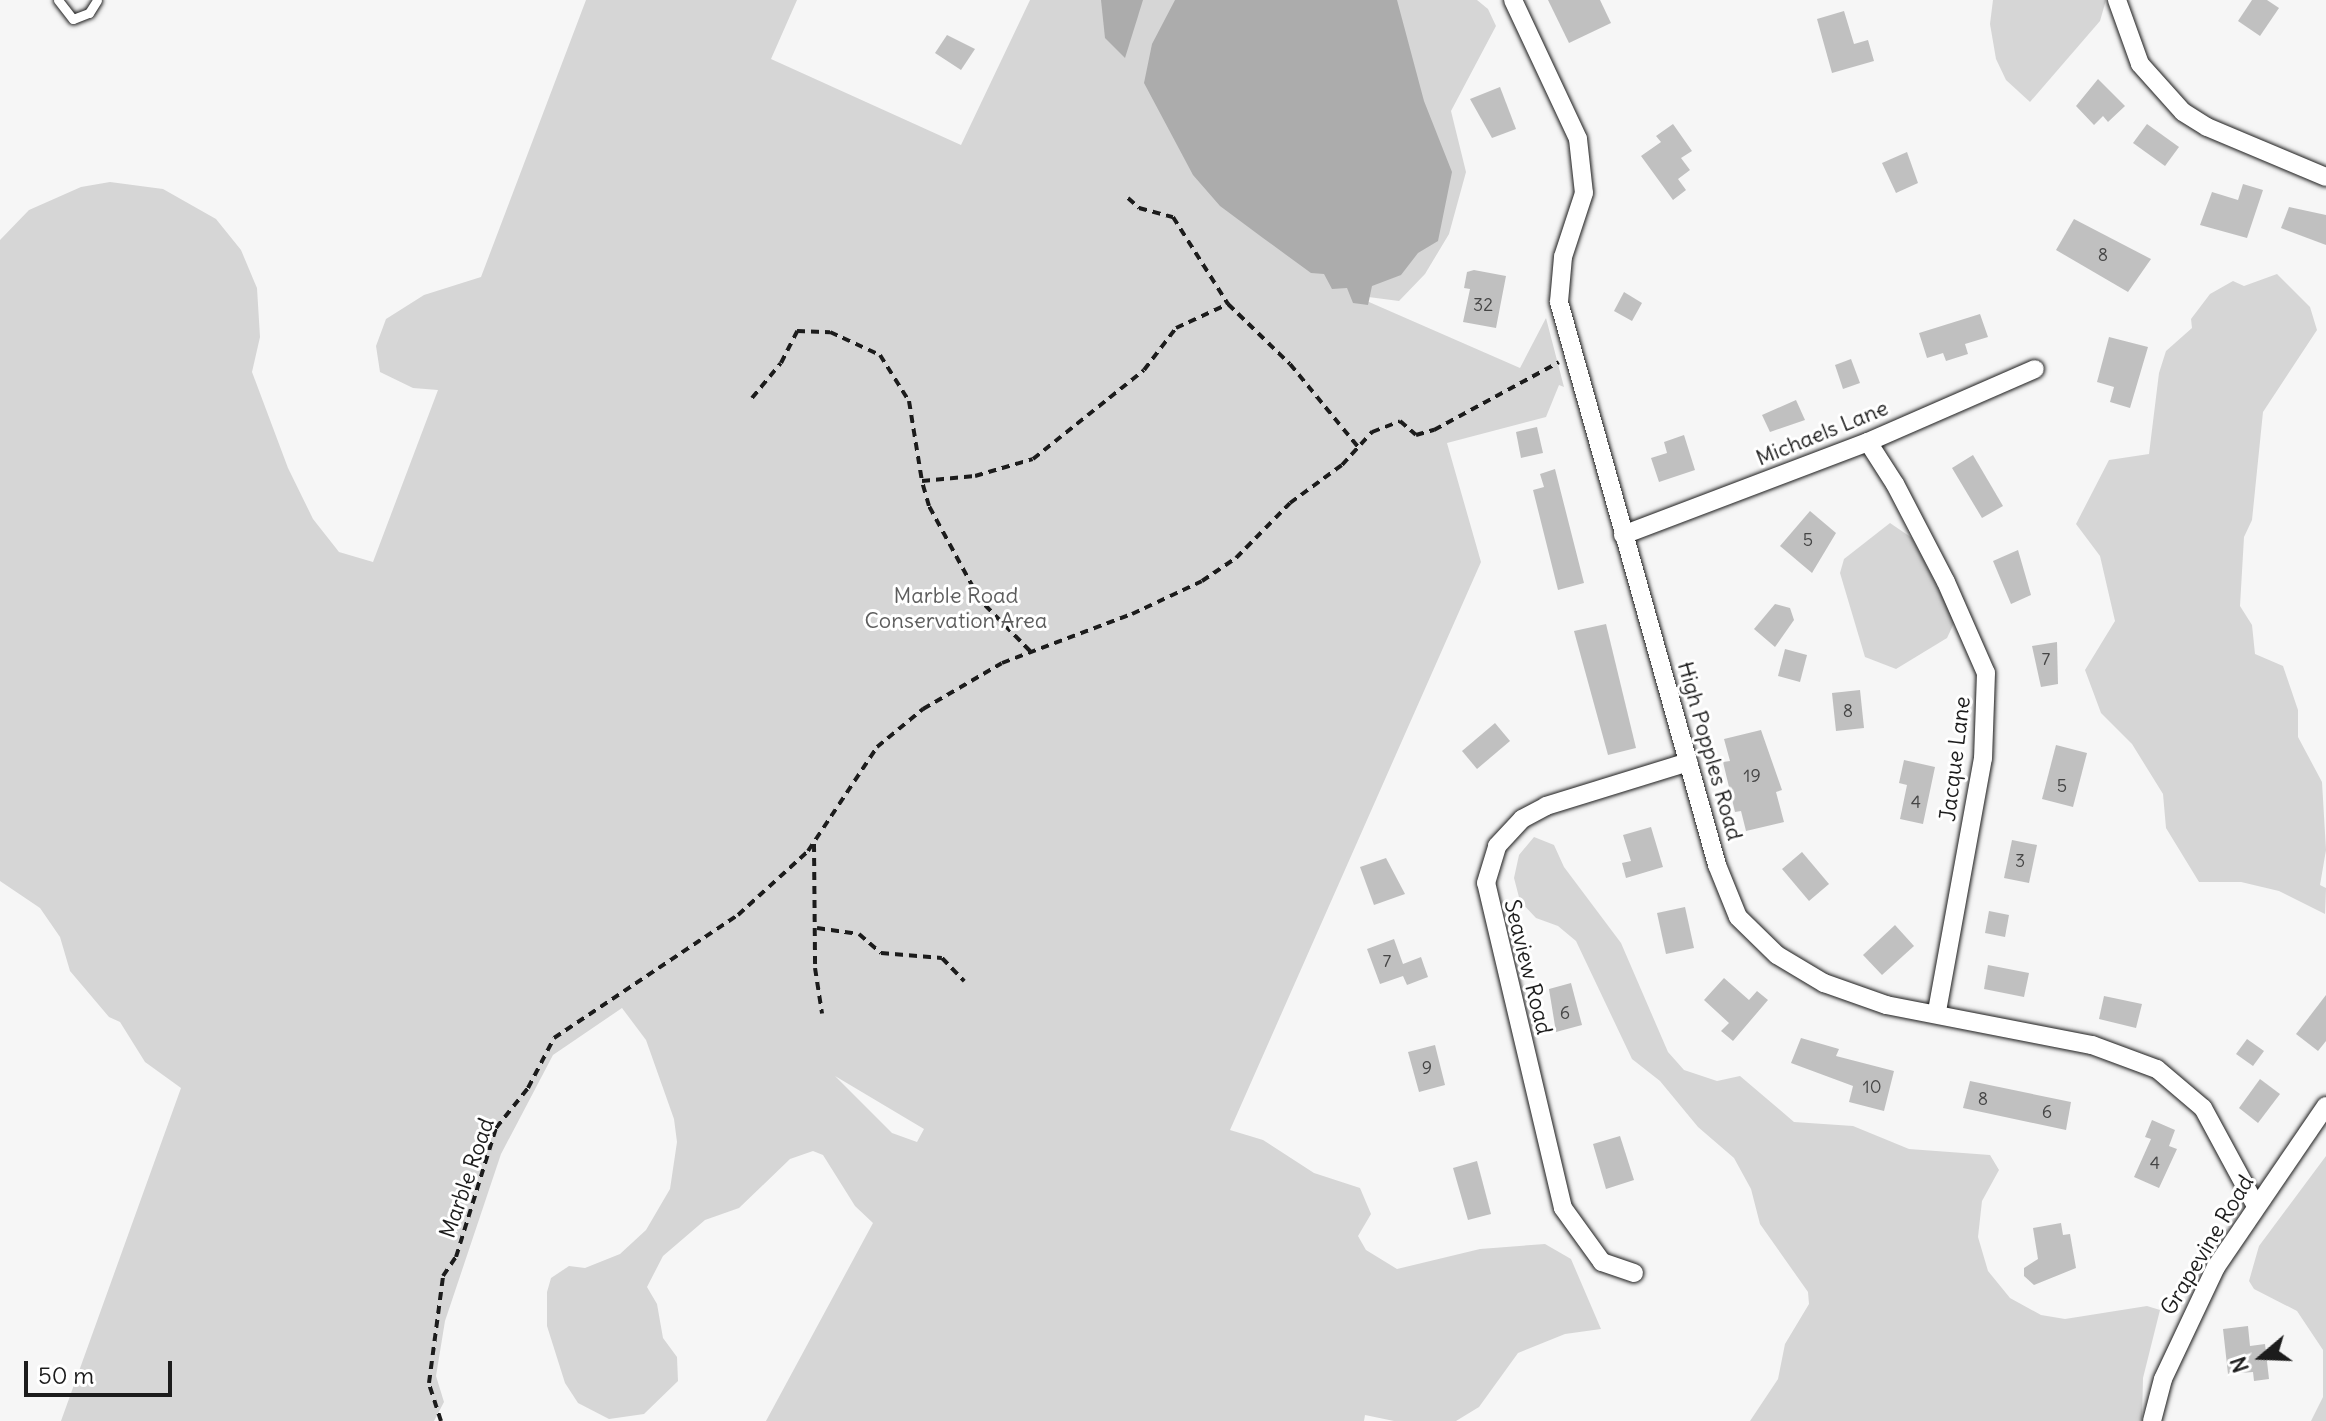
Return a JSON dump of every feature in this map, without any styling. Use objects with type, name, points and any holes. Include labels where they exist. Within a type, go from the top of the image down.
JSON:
[{"type":"street","name":"High Popples Road","points":[[1513,0],[1578,139],[1585,174],[1563,257],[1559,302],[1571,356],[1728,895],[1757,940],[1824,983],[1886,1005],[1937,1012],[2092,1045],[2157,1069],[2212,1120],[2256,1206]]},
{"type":"street","points":[[2117,0],[2140,64],[2183,112],[2207,127],[2326,177]]},
{"type":"street","name":"Michaels Lane","points":[[1623,535],[1868,442],[2035,369]]},
{"type":"street","name":"Jacque Lane","points":[[1868,442],[1895,484],[1946,582],[1974,640],[1987,684],[1983,758],[1937,1012]]},
{"type":"street","name":"Seaview Road","points":[[1634,1273],[1602,1262],[1563,1208],[1486,901],[1486,883],[1497,846],[1522,819],[1546,806],[1688,762]]},
{"type":"street","name":"Grapevine Road","points":[[2152,1421],[2183,1332],[2256,1206],[2326,1106]]},
{"type":"lane","points":[[58,0],[73,19],[89,13],[97,0]]},
{"type":"path","points":[[1128,198],[1139,208],[1173,217],[1228,304],[1290,364],[1359,448]]},
{"type":"path","points":[[922,481],[975,476],[1033,459],[1144,370],[1176,328],[1228,304]]},
{"type":"path","points":[[752,398],[781,363],[797,331],[830,332],[880,355],[909,401],[929,506],[980,600],[1030,651]]},
{"type":"path","name":"Marble Road","points":[[441,1421],[429,1383],[438,1299],[489,1162],[496,1128],[528,1088],[554,1038],[738,915],[814,842],[877,747],[923,709],[1030,651],[1132,614],[1202,581],[1236,558],[1290,503],[1359,448],[1372,432],[1400,421],[1416,435],[1434,430],[1571,356]]},
{"type":"path","points":[[814,842],[815,968],[822,1013]]},
{"type":"path","points":[[817,928],[859,934],[881,953],[942,958],[964,981]]},
{"type":"green space","name":"Marble Road Conservation Area","points":[[586,0],[797,0],[771,59],[961,145],[1030,0],[1477,0],[1488,9],[1496,26],[1451,111],[1466,172],[1449,234],[1425,274],[1399,301],[1353,295],[1520,368],[1546,318],[1564,387],[1559,385],[1546,417],[1447,443],[1481,562],[1230,1130],[1263,1140],[1314,1173],[1360,1188],[1371,1214],[1358,1236],[1366,1250],[1397,1269],[1480,1249],[1545,1244],[1571,1259],[1601,1329],[1565,1334],[1518,1353],[1479,1407],[1456,1421],[1394,1421],[1365,1415],[1364,1421],[766,1421],[873,1223],[855,1206],[823,1155],[813,1151],[790,1159],[739,1208],[705,1220],[663,1256],[647,1287],[657,1304],[663,1338],[677,1357],[678,1381],[644,1414],[609,1419],[578,1403],[565,1383],[547,1326],[547,1292],[551,1278],[569,1266],[585,1268],[620,1254],[646,1230],[670,1189],[677,1142],[674,1119],[646,1040],[622,1008],[553,1055],[501,1154],[445,1321],[436,1376],[444,1402],[434,1421],[61,1421],[181,1088],[145,1062],[120,1022],[109,1017],[70,971],[60,937],[40,908],[0,881],[0,240],[29,210],[81,187],[110,182],[163,189],[216,219],[241,250],[257,288],[260,337],[252,372],[288,468],[313,519],[339,552],[373,562],[438,390],[413,388],[380,372],[376,346],[386,319],[424,295],[481,277]],"holes":[[[835,1076],[924,1129],[917,1142],[892,1133]]]},
{"type":"green space","points":[[1993,0],[2106,0],[2100,21],[2030,102],[2006,80],[1996,59],[1990,24]]},
{"type":"green space","points":[[2277,274],[2310,307],[2317,330],[2263,412],[2252,520],[2244,537],[2240,606],[2252,625],[2255,654],[2283,666],[2298,710],[2298,737],[2322,782],[2326,850],[2320,885],[2326,888],[2325,914],[2279,891],[2241,882],[2199,882],[2166,828],[2163,794],[2132,744],[2101,713],[2085,670],[2115,621],[2100,556],[2076,524],[2109,460],[2149,454],[2159,373],[2166,351],[2192,328],[2191,319],[2210,294],[2233,281],[2244,286]]},
{"type":"green space","points":[[1890,523],[1912,538],[1955,621],[1947,638],[1896,669],[1865,657],[1840,573],[1844,559]]},
{"type":"green space","points":[[1534,837],[1554,845],[1564,867],[1621,943],[1668,1052],[1684,1070],[1717,1081],[1740,1076],[1794,1122],[1853,1126],[1909,1149],[1990,1155],[1999,1170],[1982,1201],[1978,1237],[1988,1271],[2010,1298],[2041,1315],[2065,1319],[2147,1306],[2160,1310],[2143,1378],[2142,1421],[1750,1421],[1778,1379],[1785,1344],[1809,1304],[1808,1292],[1760,1224],[1751,1189],[1734,1158],[1698,1127],[1660,1081],[1632,1059],[1576,941],[1558,926],[1536,918],[1520,901],[1514,878],[1519,855]]},
{"type":"green space","points":[[2326,1156],[2326,1421],[2311,1421],[2323,1397],[2323,1350],[2297,1311],[2254,1289],[2249,1281],[2259,1246]]},
{"type":"shaded area","points":[[1101,0],[1143,0],[1125,58],[1105,38]]},
{"type":"shaded area","points":[[1175,0],[1397,0],[1424,101],[1452,172],[1438,241],[1418,253],[1401,275],[1372,286],[1368,305],[1353,303],[1347,288],[1332,289],[1324,274],[1311,273],[1263,238],[1220,206],[1193,175],[1144,83],[1152,44]]},
{"type":"building","points":[[1548,0],[1600,0],[1611,23],[1569,43]]},
{"type":"building","points":[[2252,0],[2267,0],[2279,8],[2260,36],[2238,21]]},
{"type":"building","points":[[1844,11],[1854,44],[1868,40],[1874,61],[1832,73],[1817,19]]},
{"type":"building","points":[[947,35],[975,49],[961,70],[935,53]]},
{"type":"building","points":[[2098,79],[2125,106],[2108,122],[2103,116],[2094,125],[2076,106]]},
{"type":"building","points":[[1500,87],[1516,129],[1492,138],[1470,99]]},
{"type":"building","points":[[1673,124],[1692,151],[1681,158],[1690,170],[1678,179],[1686,190],[1673,200],[1641,156],[1661,142],[1656,136]]},
{"type":"building","points":[[2147,124],[2179,147],[2165,166],[2133,143]]},
{"type":"building","points":[[1907,152],[1918,183],[1896,193],[1882,163]]},
{"type":"building","points":[[2243,184],[2263,190],[2247,238],[2200,225],[2212,192],[2238,200]]},
{"type":"building","points":[[2289,207],[2326,215],[2326,245],[2281,228]]},
{"type":"building","points":[[2074,219],[2151,259],[2128,292],[2056,250]]},
{"type":"building","points":[[1474,270],[1506,276],[1496,328],[1463,322],[1470,289],[1464,288],[1467,272]]},
{"type":"building","points":[[1624,292],[1642,303],[1632,321],[1614,311]]},
{"type":"building","points":[[1980,314],[1988,337],[1965,344],[1968,354],[1946,361],[1943,353],[1927,358],[1919,333]]},
{"type":"building","points":[[2109,337],[2148,347],[2130,408],[2110,402],[2114,387],[2097,382]]},
{"type":"building","points":[[1851,359],[1860,383],[1843,389],[1835,365]]},
{"type":"building","points":[[1796,400],[1805,420],[1770,432],[1762,415]]},
{"type":"building","points":[[1537,427],[1543,453],[1521,458],[1516,432]]},
{"type":"building","points":[[1684,435],[1695,470],[1659,482],[1651,458],[1667,453],[1664,442]]},
{"type":"building","points":[[1973,455],[2003,506],[1982,518],[1952,468]]},
{"type":"building","points":[[1555,469],[1584,583],[1558,590],[1533,490],[1544,487],[1540,474]]},
{"type":"building","points":[[1810,511],[1836,533],[1812,573],[1780,546]]},
{"type":"building","points":[[2018,550],[2031,595],[2011,604],[1993,561]]},
{"type":"building","points":[[1775,604],[1790,608],[1794,620],[1775,647],[1754,629]]},
{"type":"building","points":[[1606,624],[1636,748],[1608,755],[1574,631]]},
{"type":"building","points":[[2057,642],[2058,684],[2041,687],[2032,646]]},
{"type":"building","points":[[1785,649],[1807,655],[1800,682],[1778,676]]},
{"type":"building","points":[[1860,690],[1864,728],[1836,731],[1832,693]]},
{"type":"building","points":[[1495,723],[1510,741],[1477,769],[1462,751]]},
{"type":"building","points":[[1761,730],[1782,790],[1776,792],[1784,822],[1746,831],[1741,811],[1735,812],[1723,762],[1730,761],[1724,739]]},
{"type":"building","points":[[2056,745],[2087,753],[2073,807],[2042,799]]},
{"type":"building","points":[[1904,760],[1935,767],[1923,824],[1900,819],[1907,785],[1899,783]]},
{"type":"building","points":[[1651,827],[1663,867],[1626,878],[1622,863],[1631,861],[1623,835]]},
{"type":"building","points":[[2012,840],[2037,845],[2029,883],[2004,878]]},
{"type":"building","points":[[1802,852],[1829,884],[1809,901],[1782,869]]},
{"type":"building","points":[[1386,858],[1405,894],[1374,905],[1360,867]]},
{"type":"building","points":[[1685,907],[1694,948],[1666,954],[1657,913]]},
{"type":"building","points":[[1989,911],[2009,915],[2005,937],[1985,933]]},
{"type":"building","points":[[1895,925],[1914,946],[1882,975],[1863,955]]},
{"type":"building","points":[[1394,939],[1403,964],[1421,957],[1428,977],[1407,985],[1403,976],[1380,984],[1367,949]]},
{"type":"building","points":[[1988,965],[2029,973],[2024,997],[1984,989]]},
{"type":"building","points":[[1724,978],[1749,1000],[1757,991],[1768,1000],[1733,1041],[1721,1031],[1729,1023],[1704,1000]]},
{"type":"building","points":[[1571,983],[1582,1025],[1556,1032],[1549,989]]},
{"type":"building","points":[[2326,995],[2326,1041],[2318,1051],[2296,1034]]},
{"type":"building","points":[[2104,996],[2142,1004],[2136,1028],[2099,1019]]},
{"type":"building","points":[[1801,1038],[1839,1049],[1836,1056],[1894,1071],[1884,1111],[1849,1102],[1853,1086],[1791,1063]]},
{"type":"building","points":[[2247,1039],[2264,1051],[2253,1066],[2236,1054]]},
{"type":"building","points":[[1435,1045],[1445,1085],[1419,1092],[1408,1052]]},
{"type":"building","points":[[2260,1079],[2280,1094],[2258,1123],[2239,1108]]},
{"type":"building","points":[[1970,1081],[2071,1102],[2066,1130],[1963,1108]]},
{"type":"building","points":[[2152,1120],[2175,1130],[2169,1146],[2177,1149],[2159,1188],[2134,1177],[2151,1139],[2145,1137]]},
{"type":"building","points":[[1620,1136],[1634,1180],[1606,1189],[1593,1144]]},
{"type":"building","points":[[1477,1161],[1491,1214],[1468,1220],[1453,1168]]},
{"type":"building","points":[[2061,1223],[2063,1235],[2070,1234],[2076,1268],[2034,1285],[2024,1276],[2024,1268],[2038,1259],[2033,1228]]},
{"type":"building","points":[[2248,1326],[2250,1346],[2265,1344],[2269,1379],[2254,1381],[2253,1372],[2228,1374],[2223,1329]]}]
